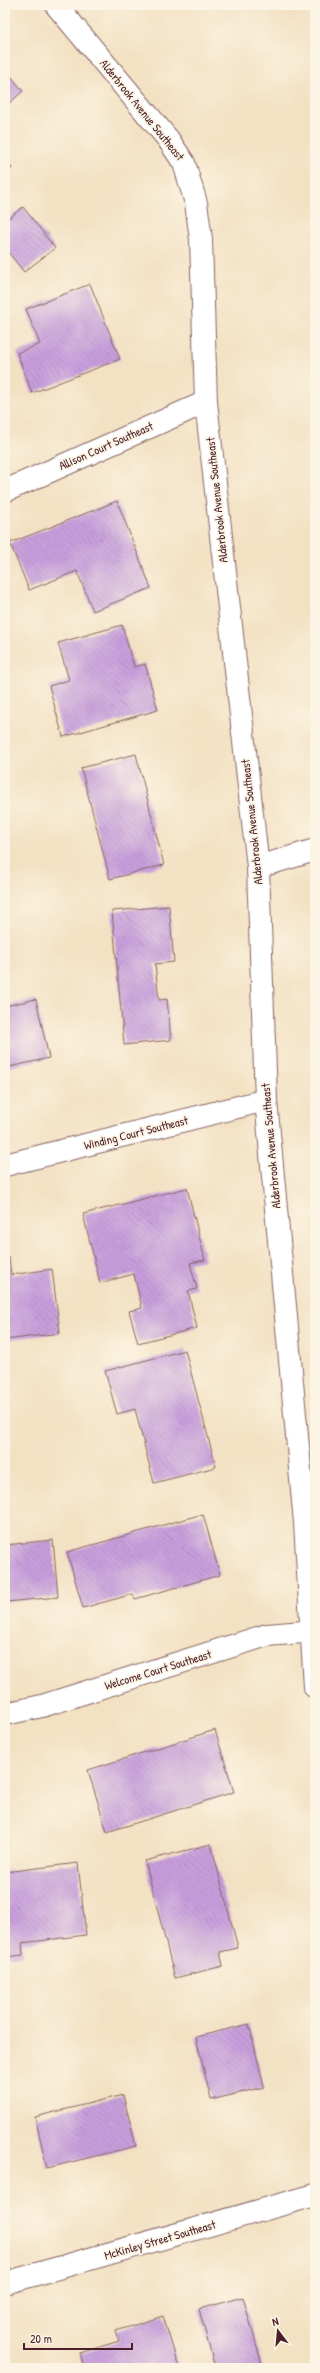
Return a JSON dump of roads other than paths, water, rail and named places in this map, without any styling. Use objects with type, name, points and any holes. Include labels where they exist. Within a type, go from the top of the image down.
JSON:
[{"type":"street","name":"Alderbrook Avenue Southeast","points":[[56,5],[168,139],[184,163],[196,203],[201,238],[206,402],[258,867],[266,1100],[310,1528],[315,1687]]},
{"type":"street","name":"Allison Court Southeast","points":[[5,491],[206,402]]},
{"type":"street","points":[[258,867],[315,850]]},
{"type":"street","name":"Winding Court Southeast","points":[[5,1165],[266,1100]]},
{"type":"street","name":"Welcome Court Southeast","points":[[5,1714],[42,1706],[267,1635],[313,1631]]},
{"type":"street","name":"McKinley Street Southeast","points":[[5,2283],[315,2195]]}]
